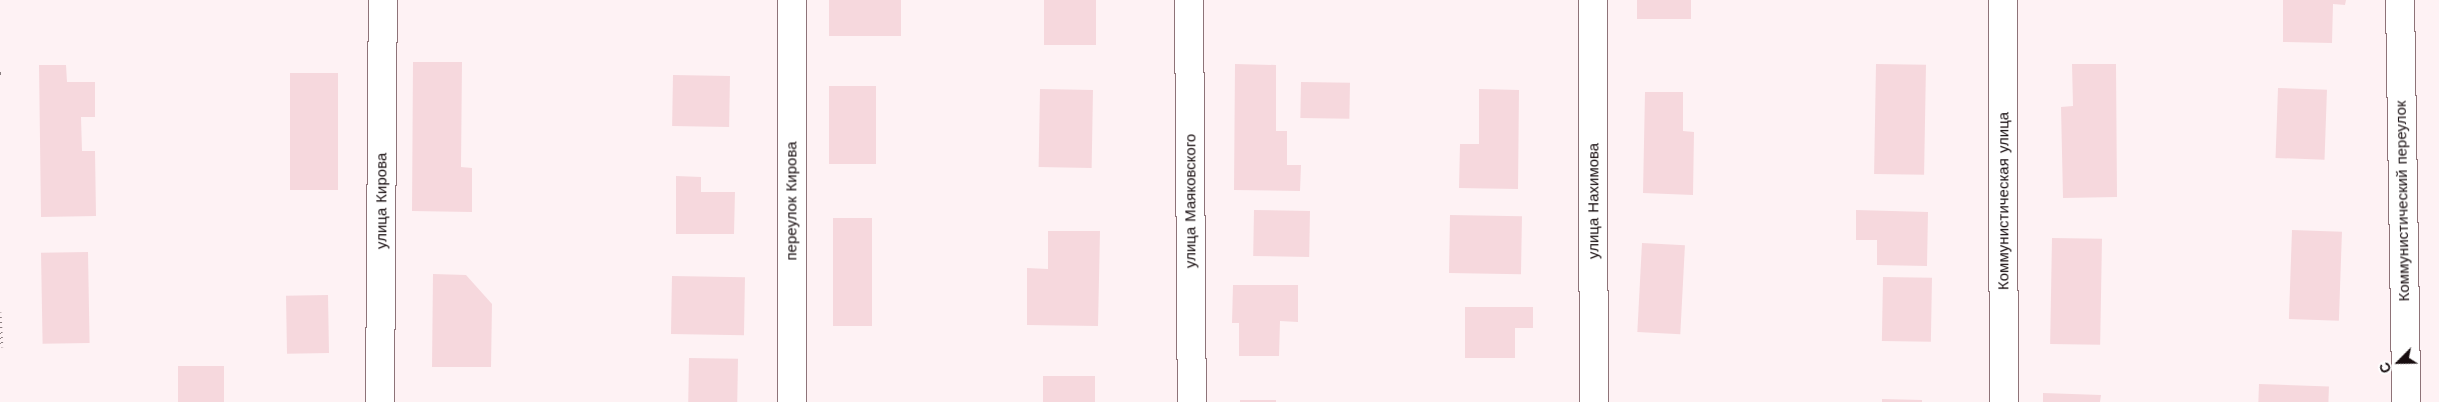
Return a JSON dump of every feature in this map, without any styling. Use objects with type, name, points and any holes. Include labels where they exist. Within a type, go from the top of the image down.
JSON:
[{"type":"street","name":"улица Кирова","points":[[380,402],[383,0]]},
{"type":"street","name":"переулок Кирова","points":[[792,0],[792,402]]},
{"type":"street","name":"улица Маяковского","points":[[1189,0],[1192,402]]},
{"type":"street","name":"улица Нахимова","points":[[1593,0],[1594,402]]},
{"type":"street","name":"Коммунистическая улица","points":[[2003,0],[2004,402]]},
{"type":"street","name":"Коммунистический переулок","points":[[2400,0],[2406,402]]},
{"type":"path","points":[[0,312],[2,347]]},
{"type":"building","points":[[829,0],[901,0],[901,36],[829,36]]},
{"type":"building","points":[[1044,0],[1096,0],[1096,45],[1044,45]]},
{"type":"building","points":[[1637,0],[1691,0],[1691,19],[1637,19]]},
{"type":"building","points":[[2283,0],[2346,0],[2345,5],[2333,4],[2332,43],[2283,42]]},
{"type":"building","points":[[413,62],[462,62],[461,167],[472,168],[472,212],[412,211]]},
{"type":"building","points":[[1235,64],[1276,65],[1276,131],[1287,131],[1287,165],[1301,165],[1300,191],[1234,190]]},
{"type":"building","points":[[1876,64],[1926,65],[1924,175],[1874,174]]},
{"type":"building","points":[[2072,64],[2116,64],[2117,197],[2063,198],[2061,107],[2073,106]]},
{"type":"building","points":[[39,65],[66,65],[67,82],[95,82],[95,117],[81,117],[82,151],[95,151],[96,216],[41,217]]},
{"type":"building","points":[[290,73],[338,73],[338,190],[290,190]]},
{"type":"building","points":[[673,75],[730,76],[729,127],[672,126]]},
{"type":"building","points":[[1301,82],[1350,83],[1349,119],[1300,118]]},
{"type":"building","points":[[829,86],[876,86],[876,164],[829,164]]},
{"type":"building","points":[[2278,88],[2327,90],[2325,160],[2276,158]]},
{"type":"building","points":[[1040,89],[1093,90],[1092,168],[1039,167]]},
{"type":"building","points":[[1479,89],[1519,90],[1518,189],[1459,188],[1460,144],[1479,144]]},
{"type":"building","points":[[1645,92],[1683,92],[1683,131],[1694,132],[1693,195],[1643,193]]},
{"type":"building","points":[[676,176],[701,177],[701,192],[735,192],[734,234],[676,234]]},
{"type":"building","points":[[1254,210],[1310,211],[1309,257],[1253,256]]},
{"type":"building","points":[[1856,210],[1928,212],[1927,266],[1877,265],[1877,240],[1856,240]]},
{"type":"building","points":[[1450,215],[1522,216],[1521,274],[1449,273]]},
{"type":"building","points":[[833,218],[872,218],[872,326],[833,326]]},
{"type":"building","points":[[2292,230],[2342,232],[2339,321],[2289,319]]},
{"type":"building","points":[[1048,231],[1100,231],[1098,326],[1027,325],[1027,268],[1048,269]]},
{"type":"building","points":[[2052,238],[2102,239],[2100,345],[2050,344]]},
{"type":"building","points":[[1642,243],[1685,245],[1680,334],[1637,332]]},
{"type":"building","points":[[88,252],[90,343],[43,344],[41,253]]},
{"type":"building","points":[[433,274],[466,275],[492,304],[491,367],[432,367]]},
{"type":"building","points":[[672,276],[745,277],[744,335],[671,334]]},
{"type":"building","points":[[1883,277],[1932,278],[1931,342],[1882,341]]},
{"type":"building","points":[[1233,285],[1298,285],[1298,322],[1280,321],[1279,356],[1239,356],[1239,323],[1232,323]]},
{"type":"building","points":[[328,295],[329,353],[287,354],[286,296]]},
{"type":"building","points":[[1465,307],[1533,307],[1533,328],[1515,328],[1515,358],[1465,358]]},
{"type":"building","points":[[689,358],[738,359],[737,402],[688,402]]},
{"type":"building","points":[[178,366],[224,366],[224,402],[178,402]]},
{"type":"building","points":[[1043,376],[1095,376],[1095,402],[1043,402]]},
{"type":"building","points":[[2259,384],[2329,386],[2328,402],[2258,402]]},
{"type":"building","points":[[2043,393],[2101,395],[2100,402],[2043,402]]},
{"type":"building","points":[[1882,399],[1922,400],[1922,402],[1882,402]]},
{"type":"building","points":[[1240,400],[1276,400],[1276,402],[1240,402]]}]
